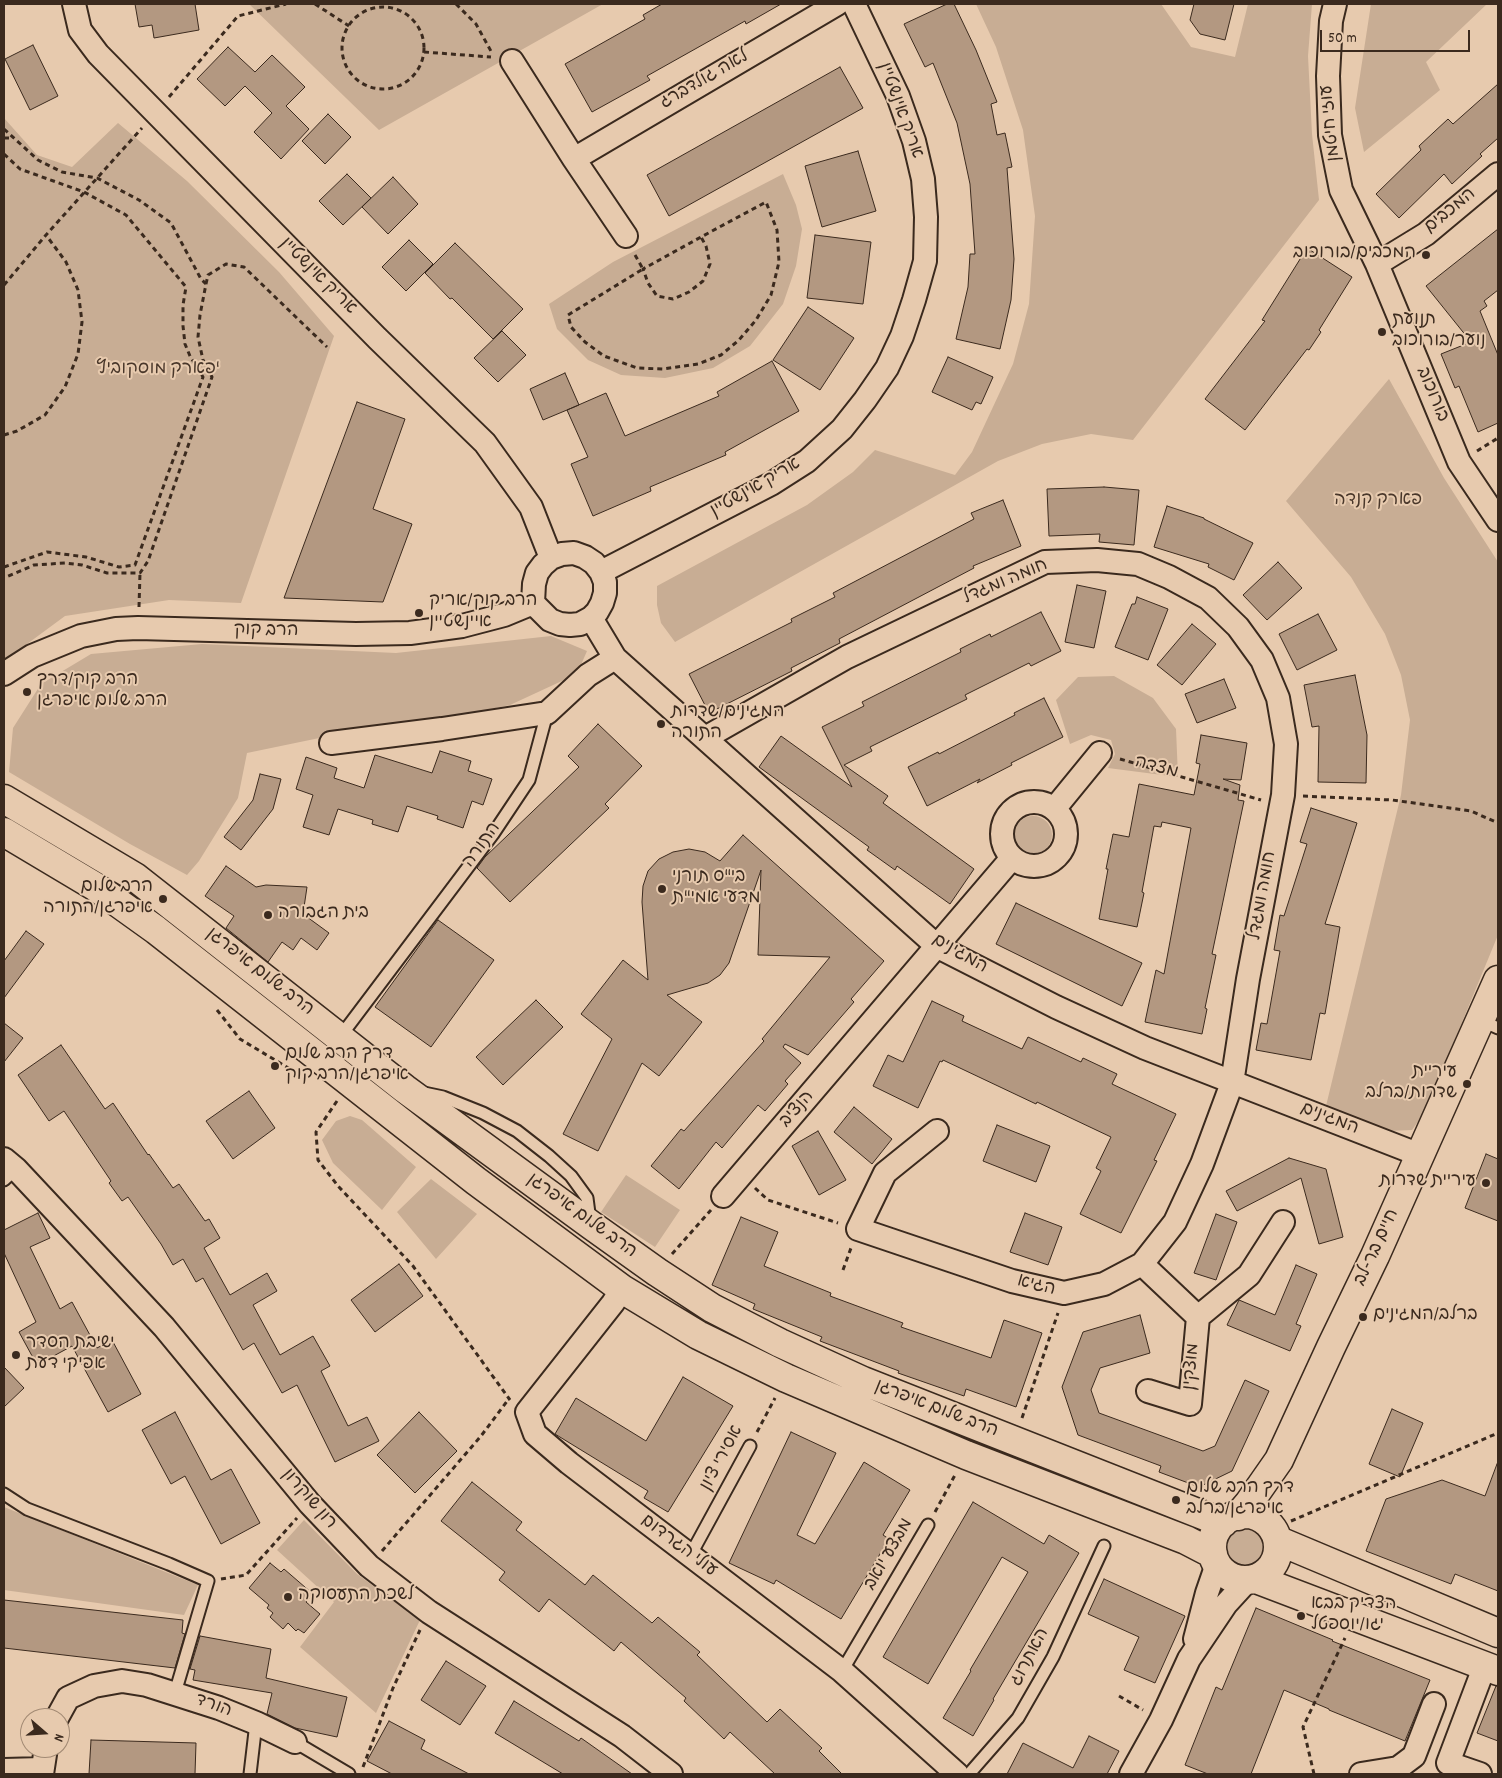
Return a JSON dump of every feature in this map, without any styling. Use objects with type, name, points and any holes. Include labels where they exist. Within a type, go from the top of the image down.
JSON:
[{"type":"main road","name":"הרב שלום איפרגן","points":[[4,799],[135,877],[405,1088],[591,1225],[712,1308],[780,1343],[863,1381],[967,1423],[1230,1519]]},
{"type":"main road","name":"הרב שלום איפרגן","points":[[4,832],[96,887],[156,930],[476,1181],[622,1289],[698,1335],[786,1378],[966,1455],[1186,1540],[1215,1559]]},
{"type":"main road","name":"חיים בר-לב","points":[[1230,1519],[1250,1503],[1279,1460],[1420,1156],[1489,1024],[1498,980]]},
{"type":"main road","name":"חיים בר-לב","points":[[1275,1535],[1273,1510],[1279,1460]]},
{"type":"main road","points":[[1492,1668],[1252,1579],[1231,1577],[1223,1572],[1215,1559],[1214,1538],[1230,1519],[1249,1515],[1259,1518],[1275,1535],[1498,1633]]},
{"type":"main road","points":[[1252,1579],[1268,1571],[1274,1562],[1275,1535]]},
{"type":"street","name":"אריק אינשטיין","points":[[74,4],[80,30],[98,54],[376,338],[484,443],[531,508],[551,558]]},
{"type":"street","name":"לאה גולדברג","points":[[574,159],[837,4]]},
{"type":"street","name":"אריק אינשטיין","points":[[601,572],[771,484],[807,461],[842,429],[865,400],[887,368],[902,336],[925,261],[926,217],[923,179],[914,142],[898,96],[854,4]]},
{"type":"street","name":"עוזי חיטמן","points":[[1335,4],[1331,21],[1328,76],[1330,135],[1341,190],[1377,264]]},
{"type":"street","points":[[512,61],[574,159],[626,236]]},
{"type":"street","name":"המכבים","points":[[1377,264],[1426,234],[1498,174]]},
{"type":"street","name":"בורוכוב","points":[[1377,264],[1459,462],[1498,520]]},
{"type":"street","points":[[574,553],[584,556],[594,563],[601,572],[605,582],[605,593],[602,603],[591,618],[580,624],[570,626],[550,620],[533,603],[534,584],[537,573],[551,558],[562,554],[574,553]]},
{"type":"street","name":"חומה ומגדל","points":[[705,738],[847,657],[1046,562],[1097,560],[1138,564],[1169,577],[1208,598],[1238,627],[1262,660],[1278,698],[1286,744],[1282,800],[1248,979],[1232,1083]]},
{"type":"street","name":"הרב קוק","points":[[4,674],[32,656],[81,636],[116,630],[138,628],[264,632],[410,632],[462,626],[504,615],[533,603]]},
{"type":"street","name":"המגינים","points":[[591,618],[615,658],[938,947],[1056,1007],[1146,1048],[1420,1156]]},
{"type":"street","points":[[330,743],[547,713],[588,675],[615,658]]},
{"type":"street","points":[[1055,808],[1100,753]]},
{"type":"street","points":[[1036,801],[1046,803],[1055,808],[1062,816],[1067,836],[1059,855],[1051,862],[1036,866],[1021,864],[1012,858],[1006,850],[1002,831],[1004,821],[1010,813],[1017,806],[1036,801]]},
{"type":"street","points":[[938,947],[1012,858]]},
{"type":"street","name":"הנציב","points":[[723,1196],[938,947]]},
{"type":"street","name":"הגיא","points":[[858,1229],[1012,1281],[1064,1294],[1104,1284],[1142,1264],[1175,1222],[1202,1164],[1232,1083]]},
{"type":"street","points":[[858,1229],[884,1173],[937,1131]]},
{"type":"street","name":"רון שוקרון","points":[[8,1170],[164,1327],[310,1504],[369,1566],[429,1612],[622,1736],[671,1774]]},
{"type":"street","points":[[1142,1264],[1198,1317],[1249,1275],[1283,1222]]},
{"type":"street","points":[[527,1412],[622,1289]]},
{"type":"street","name":"מוצקין","points":[[1148,1391],[1190,1404],[1198,1317]]},
{"type":"street","name":"עולי הגרדום","points":[[527,1412],[535,1434],[569,1463],[842,1671],[957,1774]]},
{"type":"street","points":[[1189,1659],[1215,1559]]},
{"type":"street","points":[[1131,1774],[1161,1720],[1189,1659],[1226,1604],[1252,1579]]},
{"type":"street","points":[[1480,1774],[1448,1763],[1492,1668]]},
{"type":"street","name":"הורד","points":[[62,1708],[68,1698],[94,1686],[122,1681],[147,1685],[174,1693],[256,1723],[295,1742]]},
{"type":"street","points":[[1361,1774],[1398,1768],[1414,1756],[1434,1704]]},
{"type":"street","points":[[4,1770],[43,1764]]},
{"type":"lane","name":"התורה","points":[[340,1036],[493,834],[529,780],[547,713]]},
{"type":"lane","name":"אסירי ציון","points":[[690,1556],[750,1446]]},
{"type":"lane","points":[[4,1494],[27,1509],[169,1564],[208,1582],[174,1693]]},
{"type":"lane","name":"מבצע יואב","points":[[842,1671],[928,1525]]},
{"type":"lane","name":"האתרוג","points":[[969,1774],[1018,1718],[1053,1657],[1104,1546]]},
{"type":"lane","points":[[250,1774],[256,1723]]},
{"type":"lane","name":"הורד","points":[[295,1742],[350,1774]]},
{"type":"path","points":[[4,286],[46,235],[155,113],[238,16],[286,4]]},
{"type":"path","points":[[315,4],[349,26]]},
{"type":"path","points":[[424,52],[495,58],[476,24],[456,4]]},
{"type":"path","points":[[384,7],[397,10],[409,16],[418,26],[423,39],[424,52],[420,65],[413,76],[402,85],[390,89],[376,89],[364,84],[353,76],[346,65],[342,52],[344,38],[349,26],[358,16],[370,10],[384,7]]},
{"type":"path","points":[[4,129],[38,160],[62,172],[97,178],[139,200],[171,223],[206,284]]},
{"type":"path","points":[[4,138],[12,138]]},
{"type":"path","points":[[4,154],[20,169],[84,192],[126,215],[186,287],[182,326],[185,344],[203,377],[135,565],[119,567],[86,557],[47,552],[4,567]]},
{"type":"path","points":[[766,202],[777,230],[779,262],[771,295],[739,340],[721,355],[698,364],[663,369],[637,368],[604,356],[584,342],[571,327],[568,316],[643,269],[766,202]]},
{"type":"path","points":[[4,435],[17,431],[45,415],[66,388],[78,354],[82,322],[78,290],[66,262],[46,235]]},
{"type":"path","points":[[626,236],[648,283],[658,296],[673,299],[689,292],[703,281],[710,264],[706,246],[701,237]]},
{"type":"path","points":[[138,628],[140,573],[148,561],[212,377],[203,360],[198,337],[200,315],[208,275],[226,264],[244,267],[327,347]]},
{"type":"path","points":[[4,578],[34,565],[65,563],[82,565],[107,573],[140,573]]},
{"type":"path","name":"מצדה","points":[[1100,753],[1282,800],[1392,800],[1471,811],[1498,823]]},
{"type":"path","points":[[350,1081],[316,1132],[318,1160],[338,1186],[413,1266],[509,1399],[527,1412]]},
{"type":"path","points":[[742,1175],[768,1200],[858,1229],[843,1270]]},
{"type":"path","points":[[657,1272],[723,1196]]},
{"type":"path","points":[[1015,1440],[1064,1294]]},
{"type":"path","name":"אסירי ציון","points":[[750,1446],[786,1378]]},
{"type":"path","points":[[369,1566],[481,1436],[509,1399]]},
{"type":"path","points":[[1275,1535],[1498,1433]]},
{"type":"path","name":"מבצע יואב","points":[[928,1525],[966,1455]]},
{"type":"path","points":[[208,1582],[246,1575],[310,1504]]},
{"type":"path","points":[[360,1774],[392,1688],[429,1612]]},
{"type":"path","points":[[1314,1774],[1303,1727],[1355,1617]]},
{"type":"path","points":[[1119,1696],[1161,1720]]},
{"type":"green space","points":[[249,4],[603,4],[379,130]]},
{"type":"green space","points":[[976,4],[1161,4],[1191,47],[1235,57],[1248,4],[1312,4],[1308,56],[1312,134],[1319,200],[1133,440],[1091,434],[1042,444],[998,461],[675,642],[661,623],[657,605],[657,586],[807,505],[853,472],[875,450],[955,475],[972,452],[1013,364],[1029,304],[1035,216],[1023,130],[996,47]]},
{"type":"green space","points":[[1371,4],[1487,4],[1426,62],[1440,90],[1364,152],[1355,108]]},
{"type":"green space","name":"פארק מוסקוביץ'","points":[[4,118],[37,155],[72,167],[118,123],[187,181],[279,272],[334,336],[241,603],[169,600],[65,616],[4,661]]},
{"type":"green space","points":[[783,174],[796,205],[802,229],[796,266],[783,304],[750,346],[713,368],[665,378],[621,375],[588,360],[557,329],[549,304],[613,262]]},
{"type":"green space","name":"פארק קנדה","points":[[1389,379],[1444,478],[1498,562],[1498,935],[1425,1112],[1412,1130],[1387,1131],[1326,1106],[1401,795],[1410,720],[1401,675],[1385,634],[1351,577],[1286,501]]},
{"type":"green space","points":[[551,636],[587,651],[577,674],[510,705],[446,718],[329,736],[247,753],[238,798],[199,861],[187,875],[130,844],[9,772],[13,728],[41,684],[91,654],[202,644],[396,653]]},
{"type":"green space","points":[[1114,676],[1153,698],[1176,729],[1178,777],[1108,768],[1115,754],[1111,740],[1091,735],[1070,744],[1056,700],[1078,677]]},
{"type":"green space","points":[[1033,816],[1046,822],[1052,835],[1046,848],[1033,854],[1020,848],[1014,835],[1020,822]]},
{"type":"green space","points":[[350,1116],[362,1120],[416,1167],[382,1210],[333,1163],[322,1140],[336,1121]]},
{"type":"green space","points":[[626,1175],[680,1210],[655,1247],[601,1212]]},
{"type":"green space","points":[[431,1179],[477,1214],[436,1259],[397,1212]]},
{"type":"green space","points":[[4,1507],[198,1585],[184,1615],[4,1590]]},
{"type":"green space","points":[[304,1520],[357,1574],[420,1620],[376,1713],[300,1647],[334,1602],[277,1550]]},
{"type":"green space","points":[[1251,1528],[1258,1531],[1264,1537],[1267,1548],[1266,1556],[1258,1565],[1251,1568],[1243,1568],[1236,1565],[1228,1556],[1227,1544],[1230,1537],[1239,1529]]},
{"type":"building","points":[[135,4],[195,4],[199,30],[154,38],[152,25],[139,27]]},
{"type":"building","points":[[662,4],[781,4],[746,24],[745,21],[647,76],[650,80],[592,112],[565,64],[645,19],[643,15]]},
{"type":"building","points":[[947,4],[954,4],[976,50],[997,102],[991,104],[997,135],[1005,133],[1012,167],[1007,168],[1014,259],[1011,300],[1000,349],[956,339],[968,287],[970,254],[975,254],[970,184],[957,123],[933,63],[925,67],[904,24]]},
{"type":"building","points":[[1194,4],[1234,4],[1225,40],[1200,34],[1190,20]]},
{"type":"building","points":[[33,45],[58,96],[30,110],[5,59]]},
{"type":"building","points":[[228,47],[255,72],[272,55],[305,87],[286,106],[309,129],[281,159],[254,132],[272,113],[245,86],[225,106],[197,79]]},
{"type":"building","points":[[840,67],[863,108],[669,216],[647,175]]},
{"type":"building","points":[[1498,84],[1498,138],[1452,184],[1444,174],[1399,218],[1376,194],[1421,150],[1419,146],[1448,119],[1453,124]]},
{"type":"building","points":[[328,114],[351,137],[325,164],[302,141]]},
{"type":"building","points":[[858,151],[876,211],[822,227],[805,166]]},
{"type":"building","points":[[347,174],[371,198],[343,225],[319,201]]},
{"type":"building","points":[[393,177],[418,204],[388,234],[362,207]]},
{"type":"building","points":[[1498,229],[1498,290],[1484,301],[1487,306],[1480,311],[1498,355],[1498,423],[1478,432],[1459,386],[1455,388],[1441,354],[1471,342],[1426,286]]},
{"type":"building","points":[[815,235],[871,242],[863,304],[807,298]]},
{"type":"building","points":[[409,240],[433,264],[406,291],[382,267]]},
{"type":"building","points":[[455,243],[523,309],[493,339],[425,273]]},
{"type":"building","points":[[1307,248],[1352,277],[1319,330],[1321,332],[1309,350],[1307,349],[1245,430],[1205,399],[1265,321],[1262,320]]},
{"type":"building","points":[[808,307],[854,338],[820,390],[773,360]]},
{"type":"building","points":[[502,331],[526,355],[498,382],[474,358]]},
{"type":"building","points":[[948,357],[993,377],[981,404],[976,402],[972,410],[932,392]]},
{"type":"building","points":[[772,361],[799,411],[725,452],[726,455],[650,487],[651,491],[593,516],[571,464],[588,457],[567,410],[606,393],[625,436],[719,396],[717,392]]},
{"type":"building","points":[[565,373],[579,405],[543,420],[530,389]]},
{"type":"building","points":[[357,402],[405,419],[373,509],[412,524],[383,602],[284,598]]},
{"type":"building","points":[[1104,487],[1139,490],[1134,545],[1099,542],[1100,534],[1049,536],[1047,489]]},
{"type":"building","points":[[1003,500],[1021,546],[973,566],[974,568],[839,639],[840,643],[791,668],[792,671],[709,713],[689,674],[792,622],[791,619],[835,597],[833,593],[974,519],[971,513]]},
{"type":"building","points":[[1167,506],[1204,518],[1253,543],[1234,580],[1208,567],[1209,564],[1154,547]]},
{"type":"building","points":[[1278,562],[1302,588],[1267,620],[1243,595]]},
{"type":"building","points":[[1077,585],[1106,591],[1094,648],[1065,642]]},
{"type":"building","points":[[1137,597],[1168,609],[1148,660],[1115,647],[1132,604],[1135,604]]},
{"type":"building","points":[[1041,612],[1061,651],[1031,666],[1029,663],[965,695],[967,699],[870,747],[872,751],[844,765],[888,796],[883,803],[974,869],[950,904],[897,866],[895,870],[867,850],[869,847],[759,767],[781,736],[852,787],[822,727],[864,706],[862,702],[961,652],[960,649],[990,634],[991,637]]},
{"type":"building","points":[[1318,614],[1337,650],[1297,670],[1279,634]]},
{"type":"building","points":[[1192,624],[1216,644],[1182,685],[1157,665]]},
{"type":"building","points":[[1355,675],[1367,735],[1366,783],[1318,782],[1319,726],[1312,727],[1304,685]]},
{"type":"building","points":[[1224,679],[1236,708],[1197,723],[1185,694]]},
{"type":"building","points":[[1044,698],[1063,737],[1011,763],[1012,765],[977,783],[980,779],[927,806],[908,767],[938,752],[939,754]]},
{"type":"building","points":[[598,724],[642,766],[605,804],[609,808],[510,902],[477,868],[485,857],[579,767],[568,756]]},
{"type":"building","points":[[1201,735],[1247,743],[1241,780],[1223,779],[1240,785],[1238,800],[1244,801],[1212,954],[1216,955],[1205,1008],[1207,1009],[1202,1034],[1145,1022],[1156,970],[1164,974],[1191,828],[1162,822],[1161,827],[1154,826],[1137,927],[1099,919],[1113,834],[1129,837],[1139,784],[1194,795],[1200,764],[1196,763]]},
{"type":"building","points":[[440,751],[471,761],[468,771],[492,779],[483,805],[472,801],[463,828],[437,819],[438,816],[407,806],[398,832],[372,824],[373,820],[338,809],[329,835],[303,827],[313,795],[296,789],[306,757],[337,768],[334,778],[364,788],[375,755],[432,773]]},
{"type":"building","points":[[260,774],[281,779],[273,809],[241,850],[224,837],[253,800]]},
{"type":"building","points":[[1311,808],[1357,823],[1325,924],[1340,927],[1325,1014],[1320,1013],[1311,1060],[1256,1050],[1261,1023],[1267,1024],[1280,951],[1274,950],[1280,915],[1284,916],[1307,844],[1300,842]]},
{"type":"building","points":[[743,835],[884,961],[851,999],[854,1002],[808,1055],[785,1044],[783,1047],[801,1063],[785,1081],[788,1084],[765,1111],[758,1105],[722,1148],[716,1142],[679,1189],[651,1166],[681,1129],[684,1131],[764,1041],[762,1039],[830,957],[758,955],[761,870],[729,963],[720,975],[708,983],[667,995],[702,1022],[659,1076],[642,1063],[598,1151],[563,1134],[612,1039],[581,1014],[623,960],[648,980],[642,902],[643,886],[648,871],[659,859],[673,852],[689,849],[705,852],[720,861]]},
{"type":"building","name":"בית הגבורה","points":[[226,866],[256,887],[266,885],[307,887],[303,914],[329,933],[317,950],[301,938],[293,950],[282,942],[268,962],[226,928],[234,916],[205,896]]},
{"type":"building","points":[[1016,903],[1142,963],[1122,1006],[996,944]]},
{"type":"building","points":[[438,920],[494,960],[431,1047],[375,1007]]},
{"type":"building","points":[[26,931],[44,944],[4,998],[4,961]]},
{"type":"building","points":[[536,1000],[563,1027],[503,1085],[476,1057]]},
{"type":"building","points":[[932,1001],[964,1016],[962,1021],[1022,1049],[1028,1037],[1081,1062],[1083,1058],[1117,1074],[1112,1084],[1176,1114],[1154,1160],[1157,1161],[1121,1233],[1080,1214],[1101,1171],[1096,1168],[1111,1137],[943,1060],[942,1062],[940,1061],[918,1108],[873,1086],[888,1055],[903,1062]]},
{"type":"building","points":[[4,1023],[23,1038],[4,1062]]},
{"type":"building","points":[[61,1045],[105,1109],[113,1103],[173,1188],[179,1184],[205,1221],[209,1219],[220,1238],[204,1248],[230,1295],[267,1273],[277,1291],[253,1305],[280,1355],[313,1336],[330,1366],[321,1371],[348,1426],[367,1417],[379,1441],[335,1462],[297,1385],[282,1393],[254,1343],[243,1350],[203,1278],[196,1282],[183,1259],[173,1265],[161,1244],[128,1197],[122,1201],[109,1183],[111,1181],[64,1111],[49,1121],[18,1075]]},
{"type":"building","points":[[249,1091],[275,1128],[233,1159],[206,1121]]},
{"type":"building","points":[[854,1107],[892,1139],[872,1164],[834,1132]]},
{"type":"building","points":[[997,1125],[1050,1146],[1036,1182],[983,1161]]},
{"type":"building","points":[[818,1131],[846,1180],[819,1195],[792,1146]]},
{"type":"building","name":"עיריית שדרות","points":[[1486,1154],[1498,1159],[1498,1221],[1465,1208]]},
{"type":"building","points":[[1289,1158],[1326,1169],[1343,1237],[1319,1244],[1301,1178],[1237,1211],[1226,1191]]},
{"type":"building","points":[[38,1213],[50,1238],[30,1247],[60,1309],[72,1302],[97,1348],[112,1340],[141,1394],[108,1412],[72,1346],[37,1365],[19,1332],[36,1322],[4,1253],[4,1230]]},
{"type":"building","points":[[1025,1213],[1062,1227],[1048,1265],[1010,1252]]},
{"type":"building","points":[[1216,1214],[1237,1222],[1216,1280],[1194,1273]]},
{"type":"building","points":[[741,1217],[778,1232],[764,1266],[831,1293],[830,1296],[903,1323],[901,1327],[991,1358],[1004,1320],[1042,1333],[1016,1407],[966,1389],[964,1396],[898,1373],[899,1371],[820,1341],[822,1337],[753,1309],[755,1304],[712,1285]]},
{"type":"building","points":[[399,1264],[423,1296],[375,1332],[351,1300]]},
{"type":"building","points":[[1296,1265],[1317,1274],[1296,1324],[1301,1326],[1290,1351],[1227,1325],[1239,1300],[1275,1315]]},
{"type":"building","points":[[1140,1315],[1150,1353],[1100,1368],[1091,1390],[1099,1413],[1203,1451],[1215,1446],[1245,1380],[1269,1391],[1232,1471],[1199,1487],[1159,1472],[1161,1466],[1078,1435],[1062,1387],[1083,1332]]},
{"type":"building","points":[[4,1367],[24,1388],[4,1407]]},
{"type":"building","points":[[683,1377],[733,1406],[668,1512],[644,1498],[648,1491],[555,1434],[576,1398],[646,1441]]},
{"type":"building","points":[[1392,1409],[1423,1423],[1400,1477],[1369,1464]]},
{"type":"building","points":[[175,1412],[211,1480],[231,1469],[260,1523],[221,1544],[185,1476],[171,1484],[142,1430]]},
{"type":"building","points":[[419,1412],[457,1451],[415,1493],[377,1455]]},
{"type":"building","points":[[791,1432],[836,1453],[797,1535],[815,1544],[864,1462],[910,1490],[883,1535],[889,1539],[841,1619],[776,1580],[774,1584],[729,1563]]},
{"type":"building","points":[[1497,1464],[1498,1591],[1455,1574],[1451,1584],[1366,1551],[1386,1499],[1442,1480],[1485,1496]]},
{"type":"building","points":[[472,1482],[522,1522],[516,1530],[585,1585],[593,1575],[652,1623],[658,1617],[700,1652],[697,1655],[767,1722],[780,1709],[822,1748],[819,1751],[842,1774],[775,1774],[730,1732],[724,1739],[684,1701],[686,1698],[621,1642],[614,1651],[549,1599],[539,1612],[499,1580],[505,1572],[441,1521]]},
{"type":"building","points":[[973,1502],[1044,1544],[1049,1535],[1079,1553],[973,1736],[943,1718],[1028,1572],[1002,1557],[928,1684],[883,1657]]},
{"type":"building","name":"לשכת התעסוקה","points":[[270,1563],[281,1572],[284,1569],[313,1594],[306,1602],[320,1614],[304,1633],[298,1629],[296,1631],[288,1623],[283,1629],[270,1617],[273,1613],[267,1608],[269,1605],[249,1588]]},
{"type":"building","points":[[1104,1579],[1185,1616],[1155,1683],[1124,1670],[1139,1637],[1088,1614]]},
{"type":"building","points":[[4,1600],[183,1620],[182,1633],[185,1634],[175,1668],[4,1648]]},
{"type":"building","points":[[1256,1608],[1430,1680],[1405,1741],[1284,1690],[1251,1774],[1208,1774],[1185,1765],[1216,1687],[1222,1690]]},
{"type":"building","points":[[200,1636],[271,1649],[266,1678],[347,1697],[337,1737],[295,1728],[267,1714],[272,1693],[193,1680],[195,1670],[190,1669]]},
{"type":"building","points":[[446,1661],[486,1686],[460,1725],[421,1700]]},
{"type":"building","points":[[1496,1686],[1498,1686],[1498,1741],[1477,1733]]},
{"type":"building","points":[[514,1701],[579,1741],[581,1738],[632,1774],[563,1774],[495,1733]]},
{"type":"building","points":[[389,1721],[425,1740],[421,1749],[469,1774],[392,1774],[367,1761]]},
{"type":"building","points":[[1089,1736],[1119,1751],[1107,1774],[1007,1774],[1023,1743],[1073,1768]]},
{"type":"building","points":[[91,1740],[196,1743],[195,1774],[89,1774]]},
{"type":"place","name":"המכבים/בורוכוב","points":[[1426,255]]},
{"type":"place","name":"תנועת נוער/בורוכוב","points":[[1382,332]]},
{"type":"place","name":"הרב קוק/אריק איינשטיין","points":[[419,613]]},
{"type":"place","name":"הרב קוק/דרך הרב שלום איפרגן","points":[[27,692]]},
{"type":"place","name":"המגינים/שדרות התורה","points":[[661,724]]},
{"type":"place","name":"בי\"ס תורני מדעי אמי\"ת","points":[[662,889]]},
{"type":"place","name":"הרב שלום איפרגן/התורה","points":[[163,899]]},
{"type":"place","name":"בית הגבורה","points":[[268,915]]},
{"type":"place","name":"דרך הרב שלום איפרגן/הרב קוק","points":[[275,1066]]},
{"type":"place","name":"עיריית שדרות/ברלב","points":[[1467,1084]]},
{"type":"place","name":"עיריית שדרות","points":[[1486,1183]]},
{"type":"place","name":"ברלב/המגינים","points":[[1363,1317]]},
{"type":"place","name":"ישיבת הסדר אפיקי דעת","points":[[16,1355]]},
{"type":"place","name":"דרך הרב שלום איפרגן/ברלב","points":[[1176,1500]]},
{"type":"place","name":"לשכת התעסוקה","points":[[288,1597]]},
{"type":"place","name":"הצדיק בבא יגו/יוספטל","points":[[1301,1616]]}]
